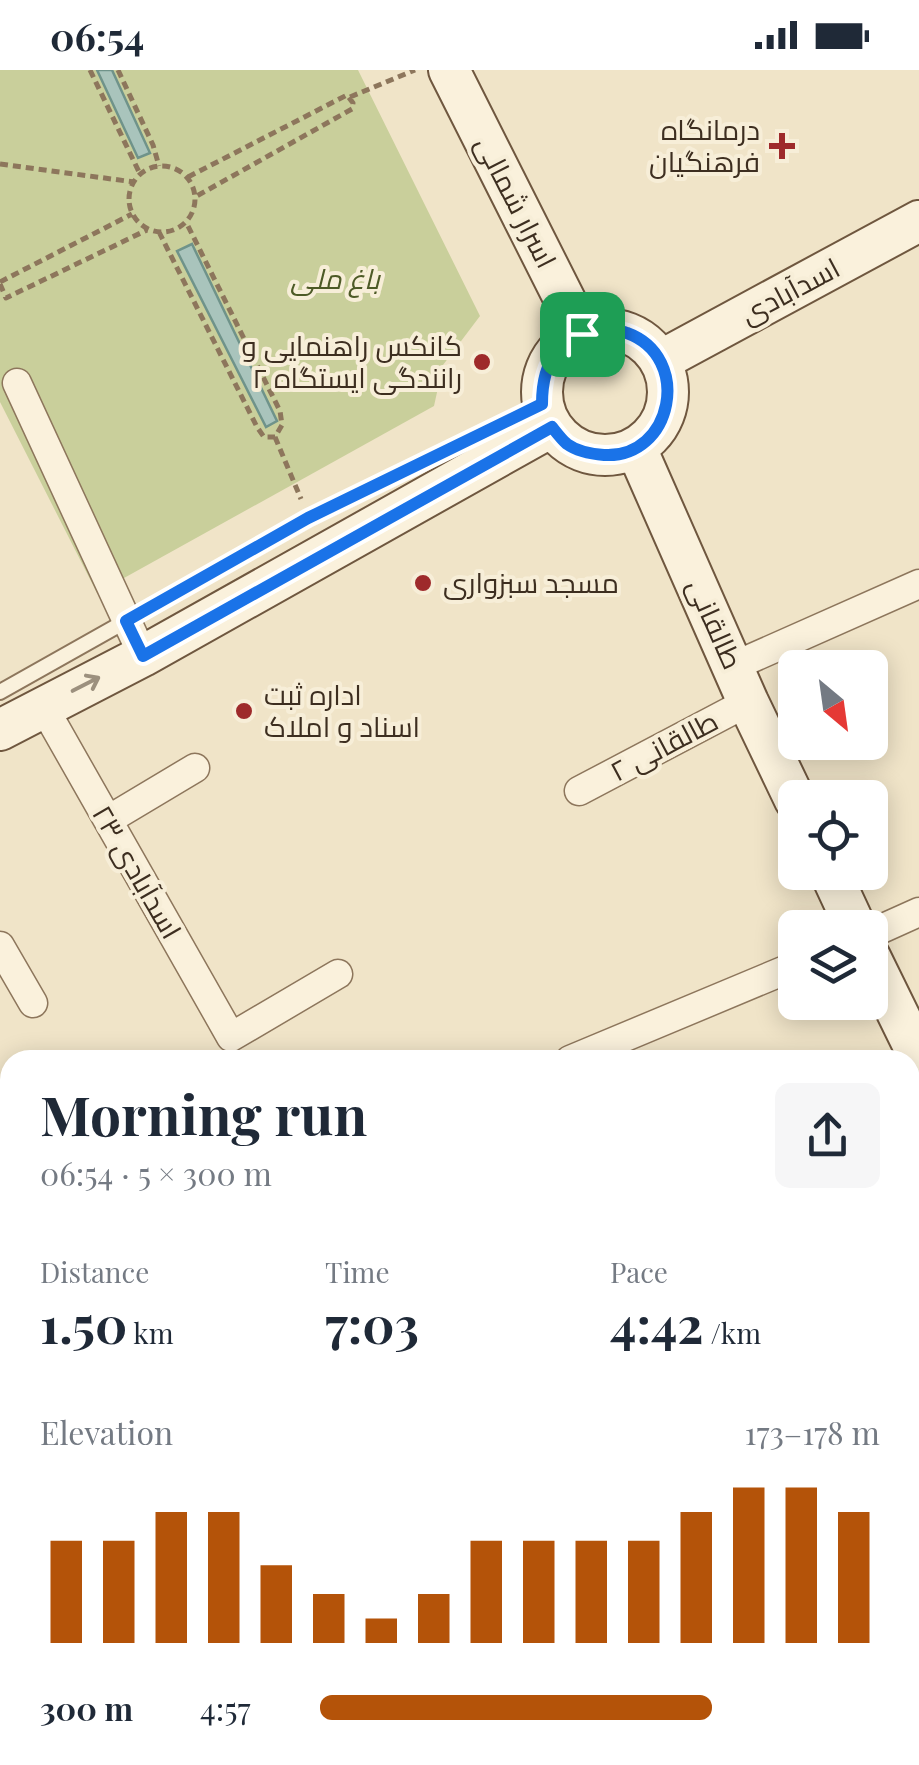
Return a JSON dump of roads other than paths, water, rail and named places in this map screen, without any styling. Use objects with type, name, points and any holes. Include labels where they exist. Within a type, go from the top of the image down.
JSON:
[{"type":"main road","name":"اسرار شمالی","points":[[450,70],[582,334]]},
{"type":"main road","name":"اسدآبادی","points":[[660,361],[919,221]]},
{"type":"main road","points":[[604,329],[626,332],[646,344],[660,361],[668,385],[666,409],[655,432],[636,448],[613,456],[589,454],[568,444],[547,415],[542,382],[549,362],[562,346],[582,334],[604,329]]},
{"type":"main road","points":[[0,730],[44,706],[134,638],[547,415]]},
{"type":"main road","name":"طالقانی","points":[[636,448],[786,780]]},
{"type":"main road","points":[[888,994],[916,1050]]},
{"type":"street","points":[[17,383],[134,638]]},
{"type":"street","name":"طالقانی ۲","points":[[579,791],[741,684],[919,584]]},
{"type":"street","name":"اسدآبادی ۲۳","points":[[44,706],[231,1037],[338,974]]},
{"type":"street","points":[[108,820],[195,768]]},
{"type":"street","points":[[888,926],[919,912]]},
{"type":"street","points":[[0,946],[33,1004]]},
{"type":"street","points":[[594,1050],[778,973]]},
{"type":"lane","points":[[0,692],[134,638]]},
{"type":"water","points":[[97,70],[112,70],[150,153],[138,158]]},
{"type":"water","points":[[192,244],[277,421],[266,427],[177,251]]},
{"type":"place","name":"درمانگاه فرهنگیان","points":[[782,146]]},
{"type":"place","name":"کانکس راهنمایی و رانندگی ایستگاه ۲","points":[[482,362]]},
{"type":"place","name":"مسجد سبزواری","points":[[423,583]]},
{"type":"place","name":"اداره ثبت اسناد و املاک","points":[[244,711]]},
{"type":"park label","name":"باغ ملی","points":[[335,279]]}]
